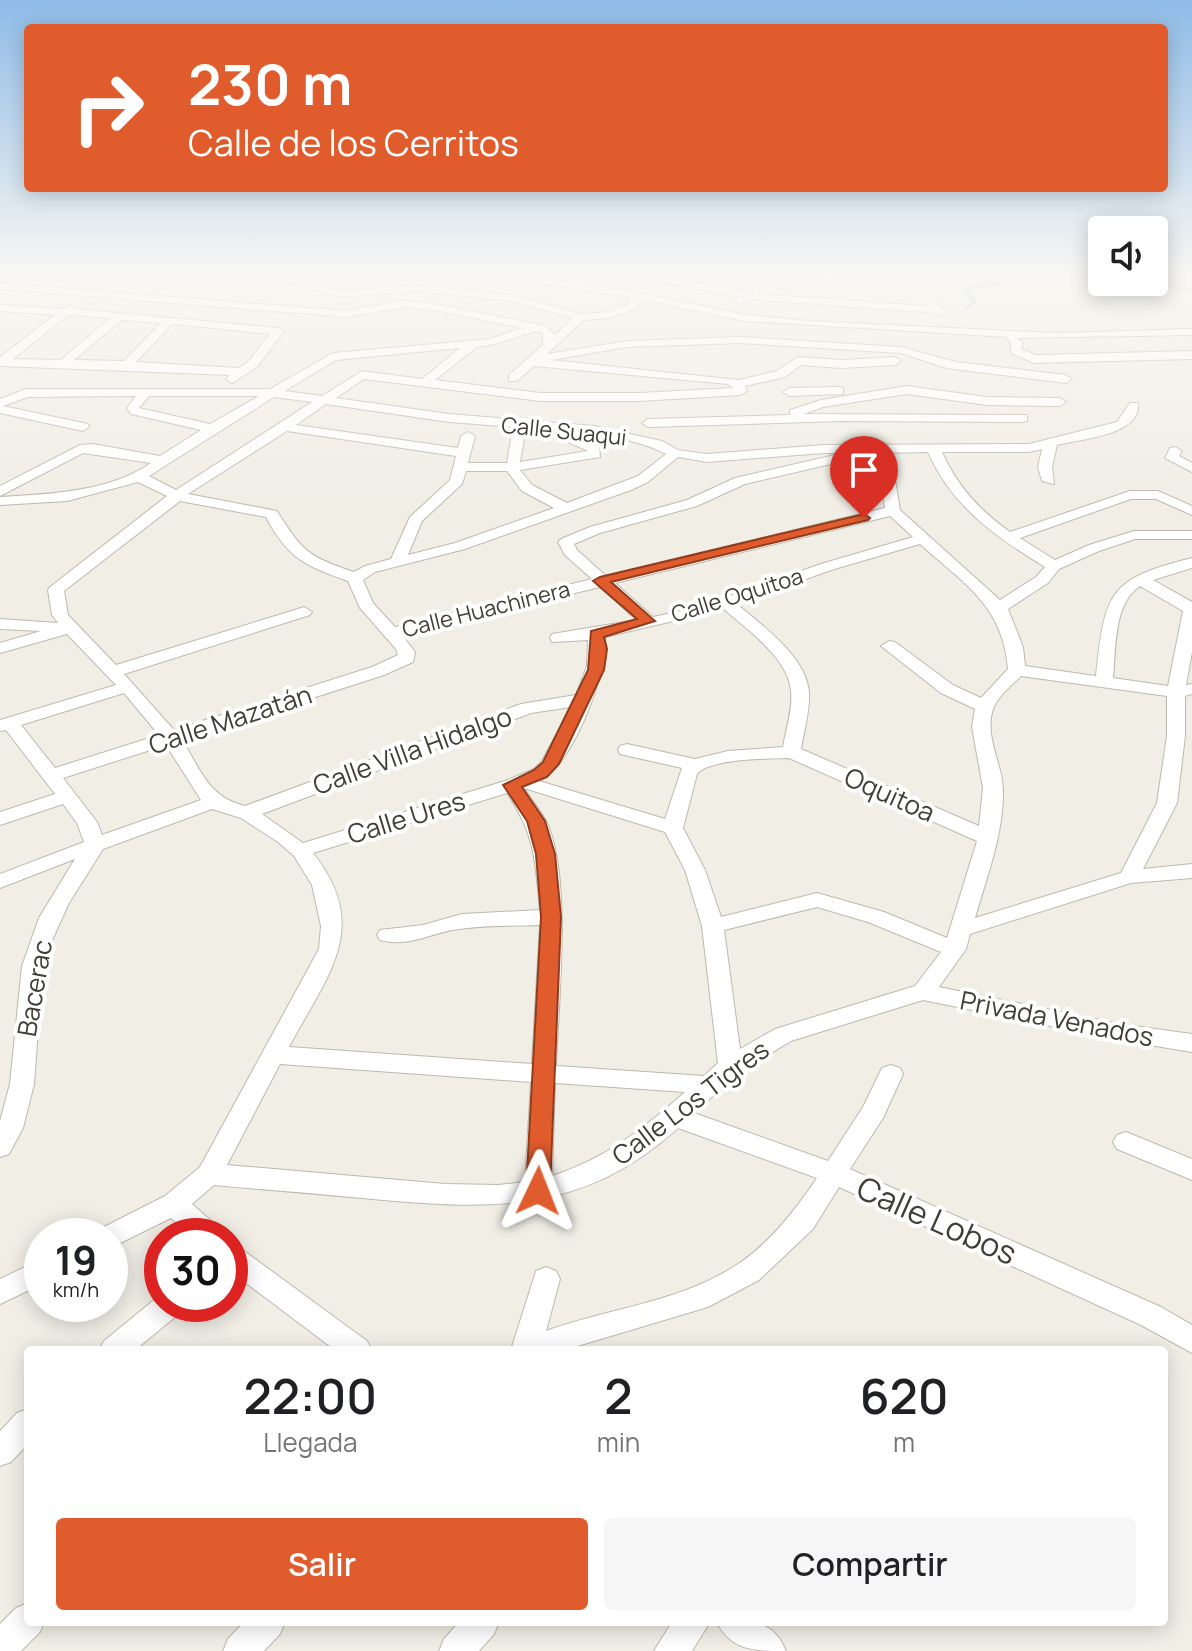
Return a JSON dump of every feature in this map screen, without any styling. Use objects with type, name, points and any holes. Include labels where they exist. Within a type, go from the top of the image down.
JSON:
[{"type":"street","points":[[64,363],[78,351]]},
{"type":"street","points":[[127,365],[140,351]]},
{"type":"street","points":[[216,391],[258,359],[264,351]]},
{"type":"street","points":[[0,501],[78,495],[139,477],[333,357],[399,351]]},
{"type":"street","points":[[423,384],[464,351]]},
{"type":"street","points":[[513,378],[545,351]]},
{"type":"street","points":[[535,360],[586,351]]},
{"type":"street","points":[[905,351],[958,366]]},
{"type":"street","points":[[1015,351],[1020,355],[1084,360],[1192,355]]},
{"type":"street","points":[[1148,351],[1151,356]]},
{"type":"street","points":[[535,360],[737,388]]},
{"type":"street","points":[[128,1228],[174,1204],[209,1174],[330,949],[333,927],[331,905],[313,866],[290,839],[246,813],[214,802],[171,739],[60,615],[56,590],[196,481],[224,467],[362,375],[502,395],[639,397],[737,388],[781,374],[798,361],[841,364],[912,360],[1066,379]]},
{"type":"street","points":[[0,362],[242,372]]},
{"type":"street","points":[[759,436],[774,420],[821,404],[907,390]]},
{"type":"street","points":[[789,392],[907,390],[1019,404],[1060,402]]},
{"type":"street","name":"Calle Suaqui","points":[[0,403],[26,393],[274,393],[481,422],[594,430],[657,444],[675,453],[707,458],[824,449],[934,450],[1050,445],[1122,425],[1129,419],[1134,406]]},
{"type":"street","points":[[145,393],[133,408],[135,411],[213,429]]},
{"type":"street","points":[[938,394],[947,412],[943,418]]},
{"type":"street","points":[[481,422],[502,395]]},
{"type":"street","points":[[639,397],[657,444]]},
{"type":"street","points":[[0,409],[83,427]]},
{"type":"street","points":[[648,423],[1022,418]]},
{"type":"street","points":[[520,425],[517,455],[512,467],[514,475],[522,483],[566,508]]},
{"type":"street","points":[[285,427],[512,467],[586,458],[597,451],[544,427]]},
{"type":"street","points":[[396,563],[411,536],[415,520],[450,491],[457,481],[468,436]]},
{"type":"street","points":[[1049,481],[1045,467],[1050,445]]},
{"type":"street","points":[[0,492],[80,449],[93,448],[164,461]]},
{"type":"street","points":[[648,621],[600,581],[570,552],[566,542],[626,520],[692,503],[740,481],[870,450],[888,480],[893,511],[999,608],[1015,647],[1017,670],[992,695],[985,707],[981,727],[993,788],[988,838],[958,939],[923,992]]},
{"type":"street","points":[[934,450],[950,483],[990,525],[1054,566]]},
{"type":"street","points":[[1175,451],[1172,458],[1192,468]]},
{"type":"street","points":[[355,578],[370,569],[460,546],[634,483],[675,453]]},
{"type":"street","points":[[139,477],[178,496],[272,514],[292,551],[304,559],[355,578],[366,605],[389,633]]},
{"type":"street","points":[[1007,538],[1130,495],[1158,495],[1192,511]]},
{"type":"street","name":"Calle Huachinera","points":[[389,633],[893,511]]},
{"type":"street","points":[[999,608],[1042,580],[1054,566],[1134,535],[1192,535]]},
{"type":"street","name":"Calle Oquitoa","points":[[558,638],[596,634],[699,612],[826,567],[922,539]]},
{"type":"street","points":[[1104,684],[1118,602],[1124,589],[1192,563]]},
{"type":"street","points":[[1129,877],[1167,803],[1184,736],[1184,690],[1191,607],[1142,580]]},
{"type":"street","points":[[627,750],[695,765],[761,753],[791,752],[800,689],[795,674],[778,652],[727,603]]},
{"type":"street","points":[[112,672],[304,612]]},
{"type":"street","points":[[0,624],[70,628]]},
{"type":"street","points":[[0,648],[70,628]]},
{"type":"street","name":"Calle Mazatán","points":[[51,776],[378,671],[407,658],[407,652],[389,633]]},
{"type":"street","points":[[517,783],[541,773],[550,764],[596,670],[599,649],[596,634]]},
{"type":"street","points":[[889,646],[947,689],[985,707]]},
{"type":"street","points":[[1017,670],[1104,684],[1184,690]]},
{"type":"street","points":[[95,845],[87,822],[5,725],[126,687]]},
{"type":"street","name":"Calle Villa Hidalgo","points":[[246,813],[527,708],[582,700]]},
{"type":"street","name":"Oquitoa","points":[[791,752],[988,838]]},
{"type":"street","points":[[695,765],[688,773],[673,828],[695,870],[713,926],[730,1066]]},
{"type":"street","points":[[517,783],[673,828]]},
{"type":"street","points":[[517,783],[536,821],[545,854],[551,917],[538,1191]]},
{"type":"street","name":"Calle Ures","points":[[301,850],[517,783]]},
{"type":"street","points":[[0,819],[67,796]]},
{"type":"street","points":[[0,881],[214,802]]},
{"type":"street","name":"Bacerac","points":[[0,1147],[9,1134],[10,1095],[34,963],[49,917],[95,845]]},
{"type":"street","points":[[713,926],[817,900],[958,939],[1129,877],[1192,871]]},
{"type":"street","points":[[388,935],[427,932],[444,924],[462,921],[551,917]]},
{"type":"street","name":"Calle Los Tigres","points":[[209,1174],[445,1195],[498,1196],[538,1191],[594,1173],[650,1138],[730,1066],[783,1035],[923,992]]},
{"type":"street","name":"Privada Venados","points":[[923,992],[1077,1024],[1192,1043]]},
{"type":"street","points":[[275,1055],[708,1085]]},
{"type":"street","points":[[542,1346],[698,1298],[749,1272],[803,1221],[874,1111],[891,1074]]},
{"type":"street","name":"Calle Lobos","points":[[676,1117],[833,1173],[1151,1316],[1192,1340]]},
{"type":"street","points":[[1126,1142],[1192,1170]]},
{"type":"street","points":[[174,1204],[189,1218]]},
{"type":"street","points":[[248,1271],[338,1345]]},
{"type":"street","points":[[527,1346],[546,1279]]},
{"type":"street","points":[[0,1292],[24,1280]]},
{"type":"street","points":[[119,1346],[148,1322]]},
{"type":"street","points":[[0,1452],[24,1427]]},
{"type":"street","points":[[0,1648],[24,1624]]},
{"type":"street","points":[[240,1651],[264,1626]]},
{"type":"street","points":[[456,1651],[478,1626]]},
{"type":"street","points":[[671,1651],[690,1626]]},
{"type":"street","points":[[739,1626],[769,1651]]},
{"type":"route","points":[[538,1191],[551,917],[549,878],[536,821],[512,785],[541,773],[550,764],[596,670],[599,649],[596,634],[648,621],[600,581],[864,518]]}]
